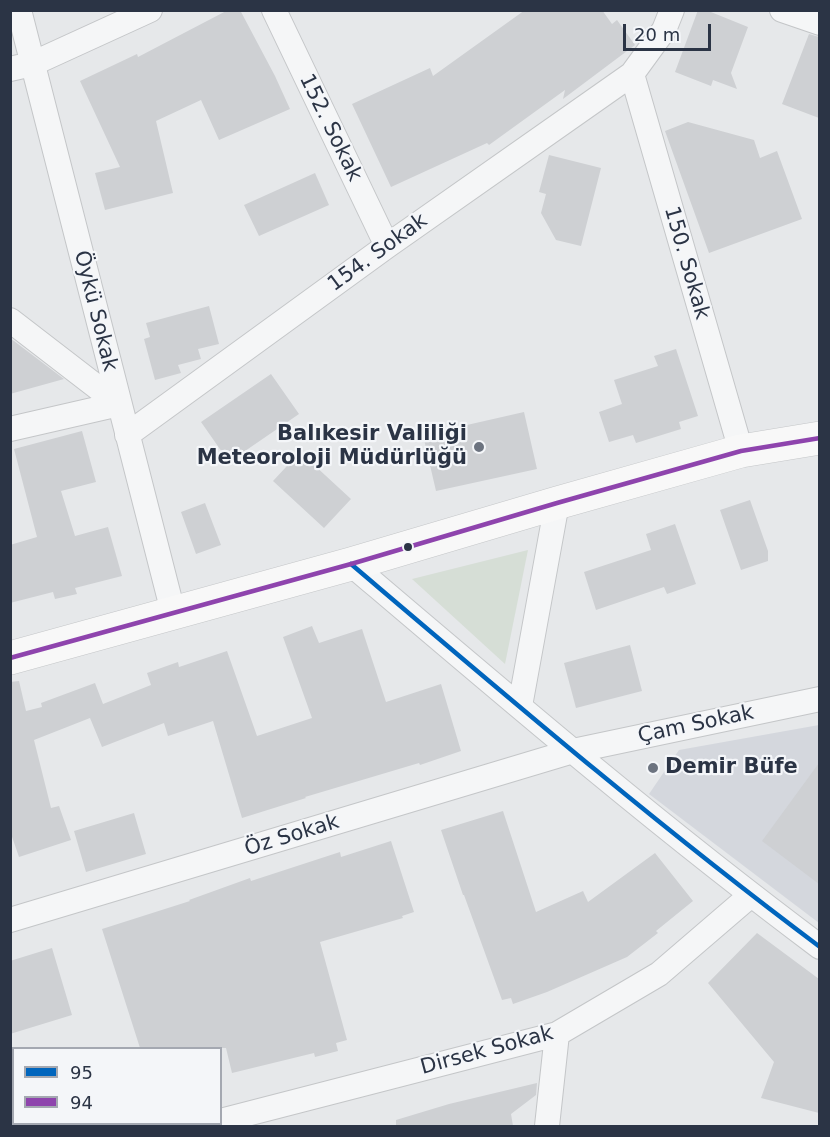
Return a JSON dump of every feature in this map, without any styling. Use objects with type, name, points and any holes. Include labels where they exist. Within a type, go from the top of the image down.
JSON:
[{"type":"main road","points":[[10,658],[351,564],[741,451],[819,438]]},
{"type":"street","name":"Öykü Sokak","points":[[19,10],[21,66],[119,404],[173,612]]},
{"type":"street","points":[[21,66],[150,10]]},
{"type":"street","name":"152. Sokak","points":[[274,10],[387,246]]},
{"type":"street","name":"154. Sokak","points":[[127,435],[387,246],[632,74],[664,30],[672,10]]},
{"type":"street","points":[[786,11],[819,23]]},
{"type":"street","name":"150. Sokak","points":[[632,74],[741,451]]},
{"type":"street","points":[[10,320],[119,404]]},
{"type":"street","points":[[10,429],[119,404]]},
{"type":"street","points":[[520,706],[557,503]]},
{"type":"street","points":[[351,564],[573,751],[819,947]]},
{"type":"street","name":"Çam Sokak","points":[[573,751],[819,699]]},
{"type":"street","name":"Öz Sokak","points":[[10,920],[573,751]]},
{"type":"street","name":"Dirsek Sokak","points":[[222,1122],[557,1034],[658,974],[751,895]]},
{"type":"street","points":[[547,1126],[557,1034]]},
{"type":"shaded area","points":[[528,550],[505,664],[412,579]]},
{"type":"shaded area","points":[[819,725],[819,923],[649,794],[679,750]]},
{"type":"building","points":[[228,10],[240,10],[290,109],[219,140],[201,100],[156,121],[173,193],[105,210],[95,173],[120,167],[80,81],[137,54],[138,57]]},
{"type":"building","points":[[525,10],[602,10],[612,24],[617,20],[635,45],[563,99],[565,90],[489,145],[487,143],[391,187],[352,104],[430,68],[433,76]]},
{"type":"building","points":[[698,10],[706,10],[748,27],[731,73],[737,89],[713,80],[711,86],[675,72]]},
{"type":"building","points":[[809,34],[819,37],[819,118],[782,104]]},
{"type":"building","points":[[688,122],[754,140],[760,158],[777,151],[802,219],[709,253],[665,131]]},
{"type":"building","points":[[549,155],[601,168],[581,246],[556,240],[541,213],[546,194],[539,192]]},
{"type":"building","points":[[315,173],[329,205],[259,236],[244,205]]},
{"type":"building","points":[[209,306],[219,344],[198,349],[201,359],[178,365],[181,373],[155,380],[144,339],[150,337],[146,323]]},
{"type":"building","points":[[10,338],[64,379],[10,394]]},
{"type":"building","points":[[676,349],[698,416],[679,422],[681,429],[636,443],[633,435],[609,442],[599,412],[622,404],[614,380],[658,366],[654,356]]},
{"type":"building","points":[[271,374],[299,414],[229,462],[201,422]]},
{"type":"building","name":"Balıkesir Valiliği Meteoroloji Müdürlüğü","points":[[524,412],[537,469],[436,491],[423,435]]},
{"type":"building","points":[[82,431],[96,482],[61,491],[75,536],[108,527],[122,576],[75,588],[77,594],[55,599],[53,592],[10,603],[10,545],[37,537],[14,449]]},
{"type":"building","points":[[300,452],[351,499],[324,528],[273,481]]},
{"type":"building","points":[[750,500],[768,551],[768,561],[741,570],[720,510]]},
{"type":"building","points":[[205,503],[221,545],[196,554],[181,512]]},
{"type":"building","points":[[675,524],[696,584],[667,594],[664,587],[596,610],[584,572],[651,550],[646,534]]},
{"type":"building","points":[[312,626],[319,643],[362,629],[386,702],[441,684],[461,751],[242,818],[213,721],[168,736],[164,723],[102,747],[90,718],[34,740],[51,808],[59,806],[71,840],[19,857],[10,831],[10,682],[19,681],[26,711],[42,707],[41,703],[95,683],[103,704],[151,685],[147,673],[178,662],[179,667],[227,651],[257,736],[312,718],[283,637]]},
{"type":"building","points":[[630,645],[642,691],[576,708],[564,663]]},
{"type":"building","points":[[819,763],[819,884],[762,841]]},
{"type":"building","points":[[503,811],[536,912],[583,891],[588,902],[655,853],[693,901],[627,957],[547,992],[513,1004],[511,998],[502,1000],[441,830]]},
{"type":"building","points":[[134,813],[146,854],[86,872],[74,831]]},
{"type":"building","points":[[391,841],[414,912],[402,916],[403,918],[320,942],[347,1040],[336,1043],[338,1051],[315,1057],[314,1053],[232,1073],[226,1048],[140,1047],[102,929],[190,901],[250,878],[251,881],[340,852],[341,857]]},
{"type":"building","points":[[757,933],[819,979],[819,1113],[761,1098],[774,1062],[708,983]]},
{"type":"building","points":[[52,948],[72,1015],[10,1034],[10,961]]},
{"type":"building","points":[[537,1083],[536,1095],[511,1114],[513,1126],[396,1126],[396,1120],[449,1104]]},
{"type":"transit line","name":"94","points":[[10,658],[351,564],[741,451],[820,438]]},
{"type":"transit line","name":"95","points":[[351,564],[641,807],[820,947]]},
{"type":"place","name":"Balıkesir Valiliği Meteoroloji Müdürlüğü","points":[[479,447]]},
{"type":"place","name":"Demir Büfe","points":[[653,768]]}]
